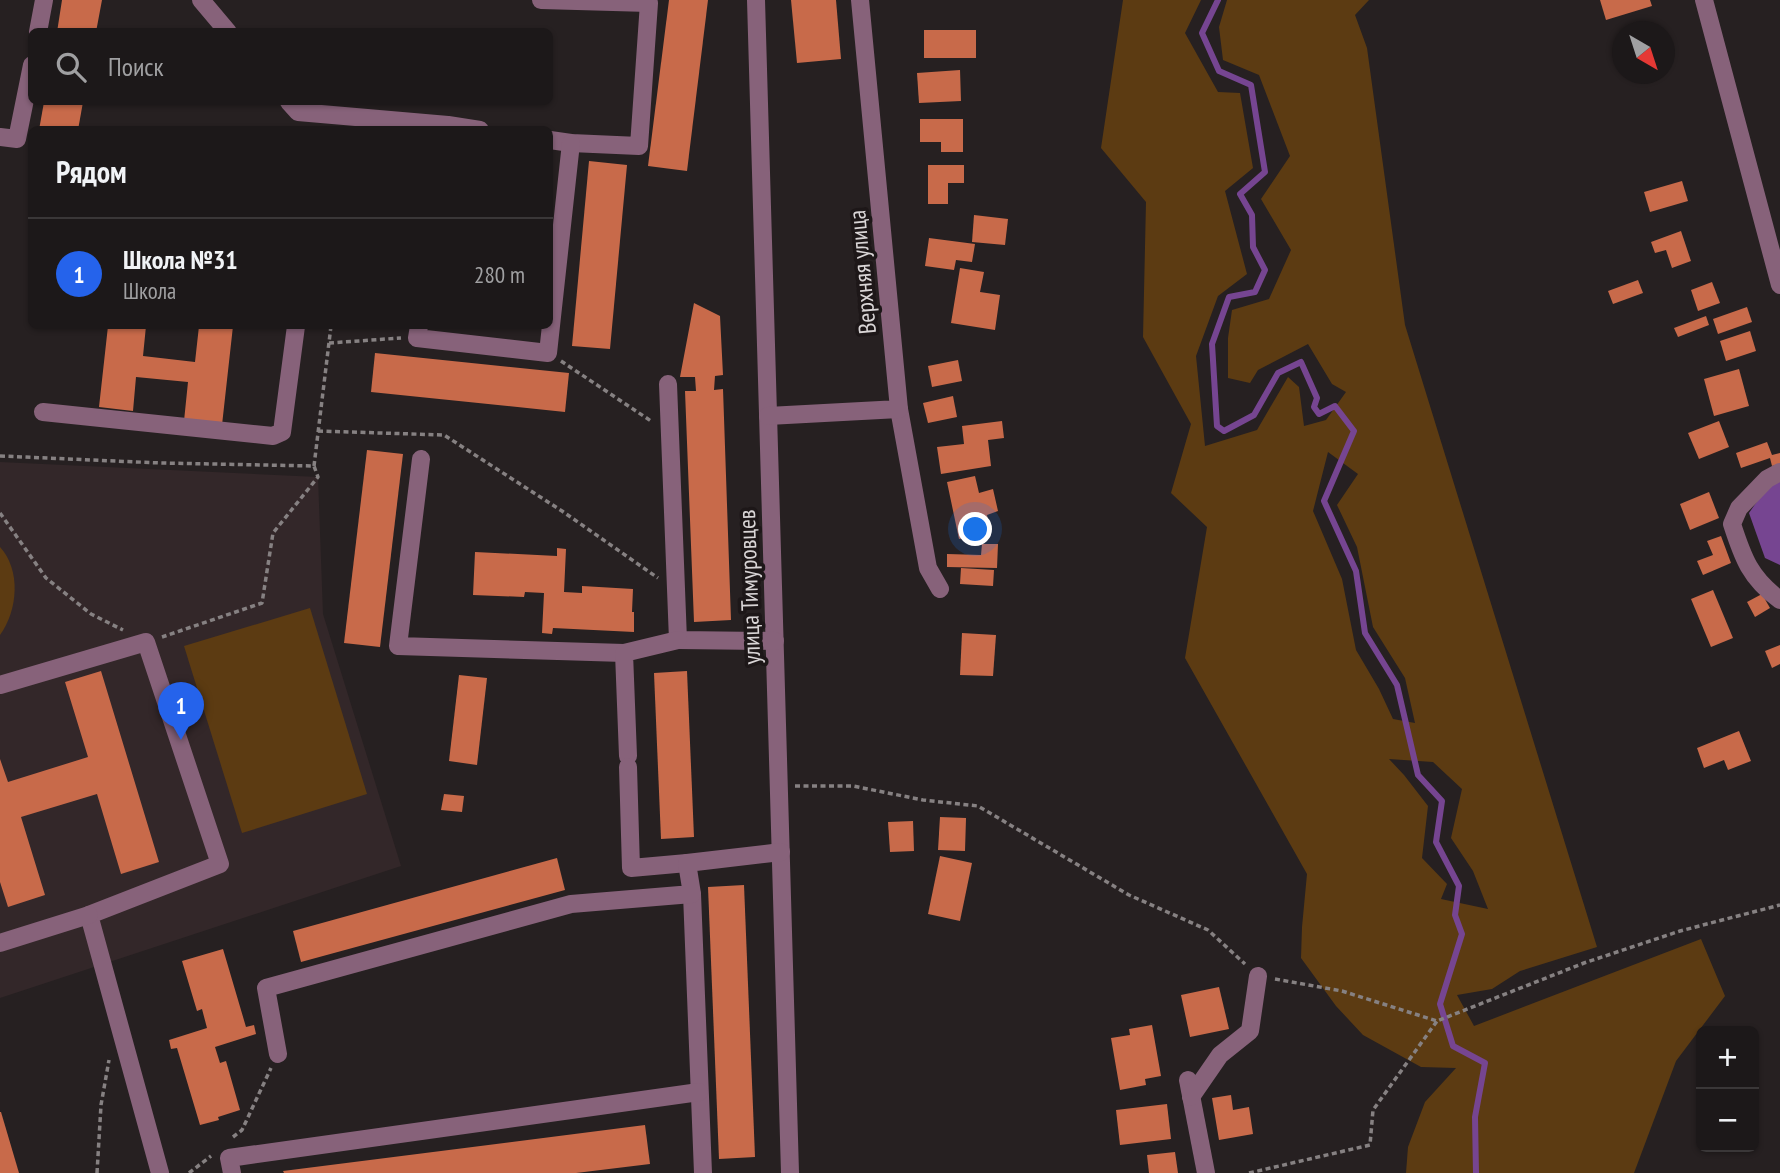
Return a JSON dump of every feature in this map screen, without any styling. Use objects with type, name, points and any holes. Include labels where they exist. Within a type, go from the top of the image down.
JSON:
[{"type":"street","points":[[39,28],[44,0]]},
{"type":"street","points":[[201,0],[225,28]]},
{"type":"street","points":[[541,0],[649,3],[639,146],[571,144],[553,141]]},
{"type":"street","name":"улица Тимуровцев","points":[[756,0],[790,1173]]},
{"type":"street","name":"Верхняя улица","points":[[860,0],[899,409],[928,568],[940,589]]},
{"type":"street","points":[[1704,0],[1780,285]]},
{"type":"street","points":[[0,137],[17,139],[28,85]]},
{"type":"street","points":[[292,105],[298,112],[321,122],[423,126]]},
{"type":"street","points":[[553,308],[571,144]]},
{"type":"street","points":[[1761,213],[1780,215]]},
{"type":"street","points":[[43,412],[273,436],[282,432],[296,329]]},
{"type":"street","points":[[418,332],[548,353],[551,329]]},
{"type":"street","points":[[668,384],[678,640]]},
{"type":"street","points":[[768,416],[899,409]]},
{"type":"street","points":[[421,459],[398,646],[624,653],[678,640],[775,641]]},
{"type":"street","points":[[1780,472],[1767,479],[1739,508],[1731,524],[1743,558],[1763,587],[1780,600]]},
{"type":"street","points":[[0,685],[146,642],[220,864],[89,915],[0,943]]},
{"type":"street","points":[[624,653],[631,869],[781,852]]},
{"type":"street","points":[[688,863],[692,894],[703,1173]]},
{"type":"street","points":[[278,1054],[266,988],[571,904],[692,894]]},
{"type":"street","points":[[89,915],[160,1173]]},
{"type":"street","points":[[1206,1173],[1189,1089],[1220,1055],[1250,1031],[1258,976]]},
{"type":"street","points":[[232,1173],[229,1158],[699,1092]]},
{"type":"path","points":[[0,513],[46,578],[91,614],[146,642],[262,603],[273,533],[318,477],[314,467],[331,329]]},
{"type":"path","points":[[329,343],[418,332]]},
{"type":"path","points":[[548,353],[670,434]]},
{"type":"path","points":[[318,431],[443,435],[562,511],[677,591]]},
{"type":"path","points":[[0,456],[314,467]]},
{"type":"path","points":[[779,785],[853,786],[923,800],[978,806],[1129,895],[1208,930],[1258,976],[1342,991],[1437,1021]]},
{"type":"path","points":[[1249,1173],[1370,1145],[1373,1110],[1437,1021],[1584,963],[1680,931],[1780,905]]},
{"type":"path","points":[[97,1173],[101,1105],[110,1054]]},
{"type":"path","points":[[232,1139],[242,1130],[278,1054]]},
{"type":"path","points":[[190,1173],[211,1156]]},
{"type":"shaded area","points":[[1123,0],[1201,0],[1185,33],[1218,92],[1240,93],[1253,168],[1225,191],[1247,274],[1218,296],[1196,356],[1205,446],[1257,430],[1288,377],[1299,387],[1304,426],[1326,420],[1346,392],[1332,384],[1308,344],[1258,370],[1250,383],[1228,378],[1228,338],[1232,310],[1269,299],[1291,250],[1261,199],[1290,156],[1259,75],[1223,60],[1219,27],[1227,0],[1369,0],[1355,15],[1367,48],[1405,325],[1597,947],[1520,971],[1492,989],[1457,995],[1474,1026],[1701,939],[1725,996],[1702,1026],[1696,1026],[1696,1034],[1676,1061],[1634,1173],[1406,1173],[1408,1147],[1425,1102],[1456,1068],[1421,1067],[1363,1035],[1336,1006],[1301,958],[1307,874],[1185,658],[1207,527],[1171,493],[1191,424],[1143,337],[1146,202],[1101,148]],"holes":[[[1328,452],[1358,474],[1337,505],[1357,547],[1373,627],[1405,678],[1415,723],[1393,719],[1356,650],[1342,579],[1313,511]],[[1389,759],[1433,762],[1462,789],[1451,838],[1473,871],[1488,909],[1441,899],[1447,884],[1422,858],[1428,806]]]},
{"type":"shaded area","points":[[0,462],[318,477],[323,614],[401,866],[0,998]]},
{"type":"shaded area","points":[[1776,474],[1780,474],[1780,565],[1765,558],[1749,513]]},
{"type":"shaded area","points":[[0,547],[11,567],[15,590],[11,614],[0,635]]},
{"type":"shaded area","points":[[310,608],[367,794],[242,833],[184,646]]},
{"type":"building","points":[[62,0],[102,0],[97,28],[58,28]]},
{"type":"building","points":[[669,0],[708,0],[687,171],[648,166]]},
{"type":"building","points":[[791,0],[836,0],[841,59],[797,63]]},
{"type":"building","points":[[1600,0],[1650,0],[1652,6],[1606,20]]},
{"type":"building","points":[[924,30],[976,30],[976,58],[924,58]]},
{"type":"building","points":[[960,70],[961,101],[919,103],[917,73]]},
{"type":"building","points":[[43,105],[82,105],[79,126],[40,126]]},
{"type":"building","points":[[920,119],[963,119],[963,152],[941,152],[941,142],[920,142]]},
{"type":"building","points":[[589,161],[627,165],[610,349],[572,346]]},
{"type":"building","points":[[928,165],[964,165],[964,183],[948,183],[948,204],[928,204]]},
{"type":"building","points":[[1682,181],[1688,201],[1650,212],[1644,192]]},
{"type":"building","points":[[974,215],[1008,219],[1005,245],[972,242]]},
{"type":"building","points":[[1681,231],[1691,261],[1672,268],[1666,250],[1655,253],[1651,242]]},
{"type":"building","points":[[929,238],[975,244],[972,262],[956,260],[954,270],[925,266]]},
{"type":"building","points":[[960,268],[984,272],[980,292],[1000,295],[995,330],[951,323]]},
{"type":"building","points":[[1638,280],[1643,293],[1613,304],[1608,291]]},
{"type":"building","points":[[1712,282],[1720,303],[1698,311],[1691,290]]},
{"type":"building","points":[[694,303],[720,316],[723,375],[715,376],[714,390],[723,389],[731,620],[694,622],[685,391],[696,391],[695,377],[680,377]]},
{"type":"building","points":[[1747,307],[1752,322],[1718,334],[1713,319]]},
{"type":"building","points":[[1706,316],[1709,325],[1678,337],[1674,328]]},
{"type":"building","points":[[108,329],[146,329],[143,356],[195,362],[199,329],[233,329],[222,425],[184,421],[188,382],[136,377],[133,411],[99,407]]},
{"type":"building","points":[[1750,331],[1756,351],[1726,361],[1720,341]]},
{"type":"building","points":[[375,353],[569,373],[565,412],[371,392]]},
{"type":"building","points":[[958,360],[962,381],[932,387],[928,366]]},
{"type":"building","points":[[1739,369],[1749,406],[1714,416],[1704,379]]},
{"type":"building","points":[[953,396],[957,417],[928,423],[923,403]]},
{"type":"building","points":[[1002,421],[1004,438],[988,440],[991,466],[941,474],[937,447],[964,444],[962,426]]},
{"type":"building","points":[[1719,421],[1729,447],[1699,459],[1688,433]]},
{"type":"building","points":[[1767,442],[1772,455],[1780,453],[1780,464],[1772,466],[1770,458],[1741,468],[1736,453]]},
{"type":"building","points":[[367,450],[403,454],[380,647],[344,643]]},
{"type":"building","points":[[975,476],[979,493],[993,489],[998,511],[987,515],[991,533],[959,539],[947,482]]},
{"type":"building","points":[[1709,492],[1719,518],[1690,530],[1680,504]]},
{"type":"building","points":[[1721,536],[1731,563],[1703,575],[1697,561],[1713,555],[1707,541]]},
{"type":"building","points":[[982,544],[998,544],[997,568],[947,567],[947,554],[981,555]]},
{"type":"building","points":[[557,548],[566,549],[564,592],[582,593],[582,586],[633,589],[634,632],[553,628],[552,634],[542,633],[544,593],[525,592],[524,597],[473,595],[475,552],[557,556]]},
{"type":"building","points":[[961,568],[994,570],[993,586],[960,584]]},
{"type":"building","points":[[1713,590],[1733,638],[1711,647],[1691,599]]},
{"type":"building","points":[[1762,594],[1770,608],[1755,617],[1747,602]]},
{"type":"building","points":[[962,633],[996,635],[993,676],[960,675]]},
{"type":"building","points":[[1780,645],[1780,664],[1772,668],[1765,651]]},
{"type":"building","points":[[101,671],[159,862],[121,874],[97,794],[21,817],[45,895],[8,907],[0,882],[0,759],[8,782],[88,757],[65,682]]},
{"type":"building","points":[[687,671],[694,837],[661,839],[654,673]]},
{"type":"building","points":[[459,675],[487,678],[477,765],[449,761]]},
{"type":"building","points":[[1739,731],[1751,761],[1728,770],[1724,760],[1704,768],[1697,748]]},
{"type":"building","points":[[444,794],[464,796],[462,812],[441,810]]},
{"type":"building","points":[[940,817],[966,818],[965,851],[938,850]]},
{"type":"building","points":[[913,821],[914,851],[890,852],[888,822]]},
{"type":"building","points":[[940,856],[972,863],[960,921],[928,914]]},
{"type":"building","points":[[557,858],[565,890],[301,962],[293,931]]},
{"type":"building","points":[[744,885],[755,1157],[719,1159],[708,887]]},
{"type":"building","points":[[223,949],[246,1027],[254,1025],[256,1034],[215,1047],[220,1063],[226,1061],[240,1110],[200,1125],[177,1048],[171,1049],[169,1040],[207,1028],[202,1009],[197,1011],[182,961]]},
{"type":"building","points":[[1219,987],[1229,1029],[1190,1037],[1181,995]]},
{"type":"building","points":[[1152,1025],[1161,1076],[1145,1079],[1146,1085],[1120,1090],[1111,1038],[1130,1035],[1129,1029]]},
{"type":"building","points":[[1231,1095],[1233,1110],[1249,1107],[1253,1134],[1219,1140],[1212,1098]]},
{"type":"building","points":[[1167,1104],[1171,1139],[1120,1145],[1116,1110]]},
{"type":"building","points":[[1,1112],[19,1173],[0,1173]]},
{"type":"building","points":[[645,1125],[650,1164],[576,1173],[283,1171]]},
{"type":"building","points":[[1175,1152],[1178,1173],[1149,1173],[1147,1155]]},
{"type":"waterway","points":[[1218,0],[1202,33],[1219,71],[1251,85],[1265,172],[1240,194],[1252,215],[1253,247],[1265,270],[1255,292],[1229,297],[1212,344],[1217,426],[1224,431],[1254,415],[1278,373],[1301,362],[1317,398],[1314,407],[1319,414],[1335,406],[1354,431],[1324,501],[1356,571],[1365,633],[1397,685],[1418,775],[1442,801],[1436,842],[1459,886],[1455,915],[1462,934],[1440,1004],[1453,1046],[1485,1063],[1475,1117],[1476,1173]]},
{"type":"place","name":"Школа №31","points":[[181,740]]}]
